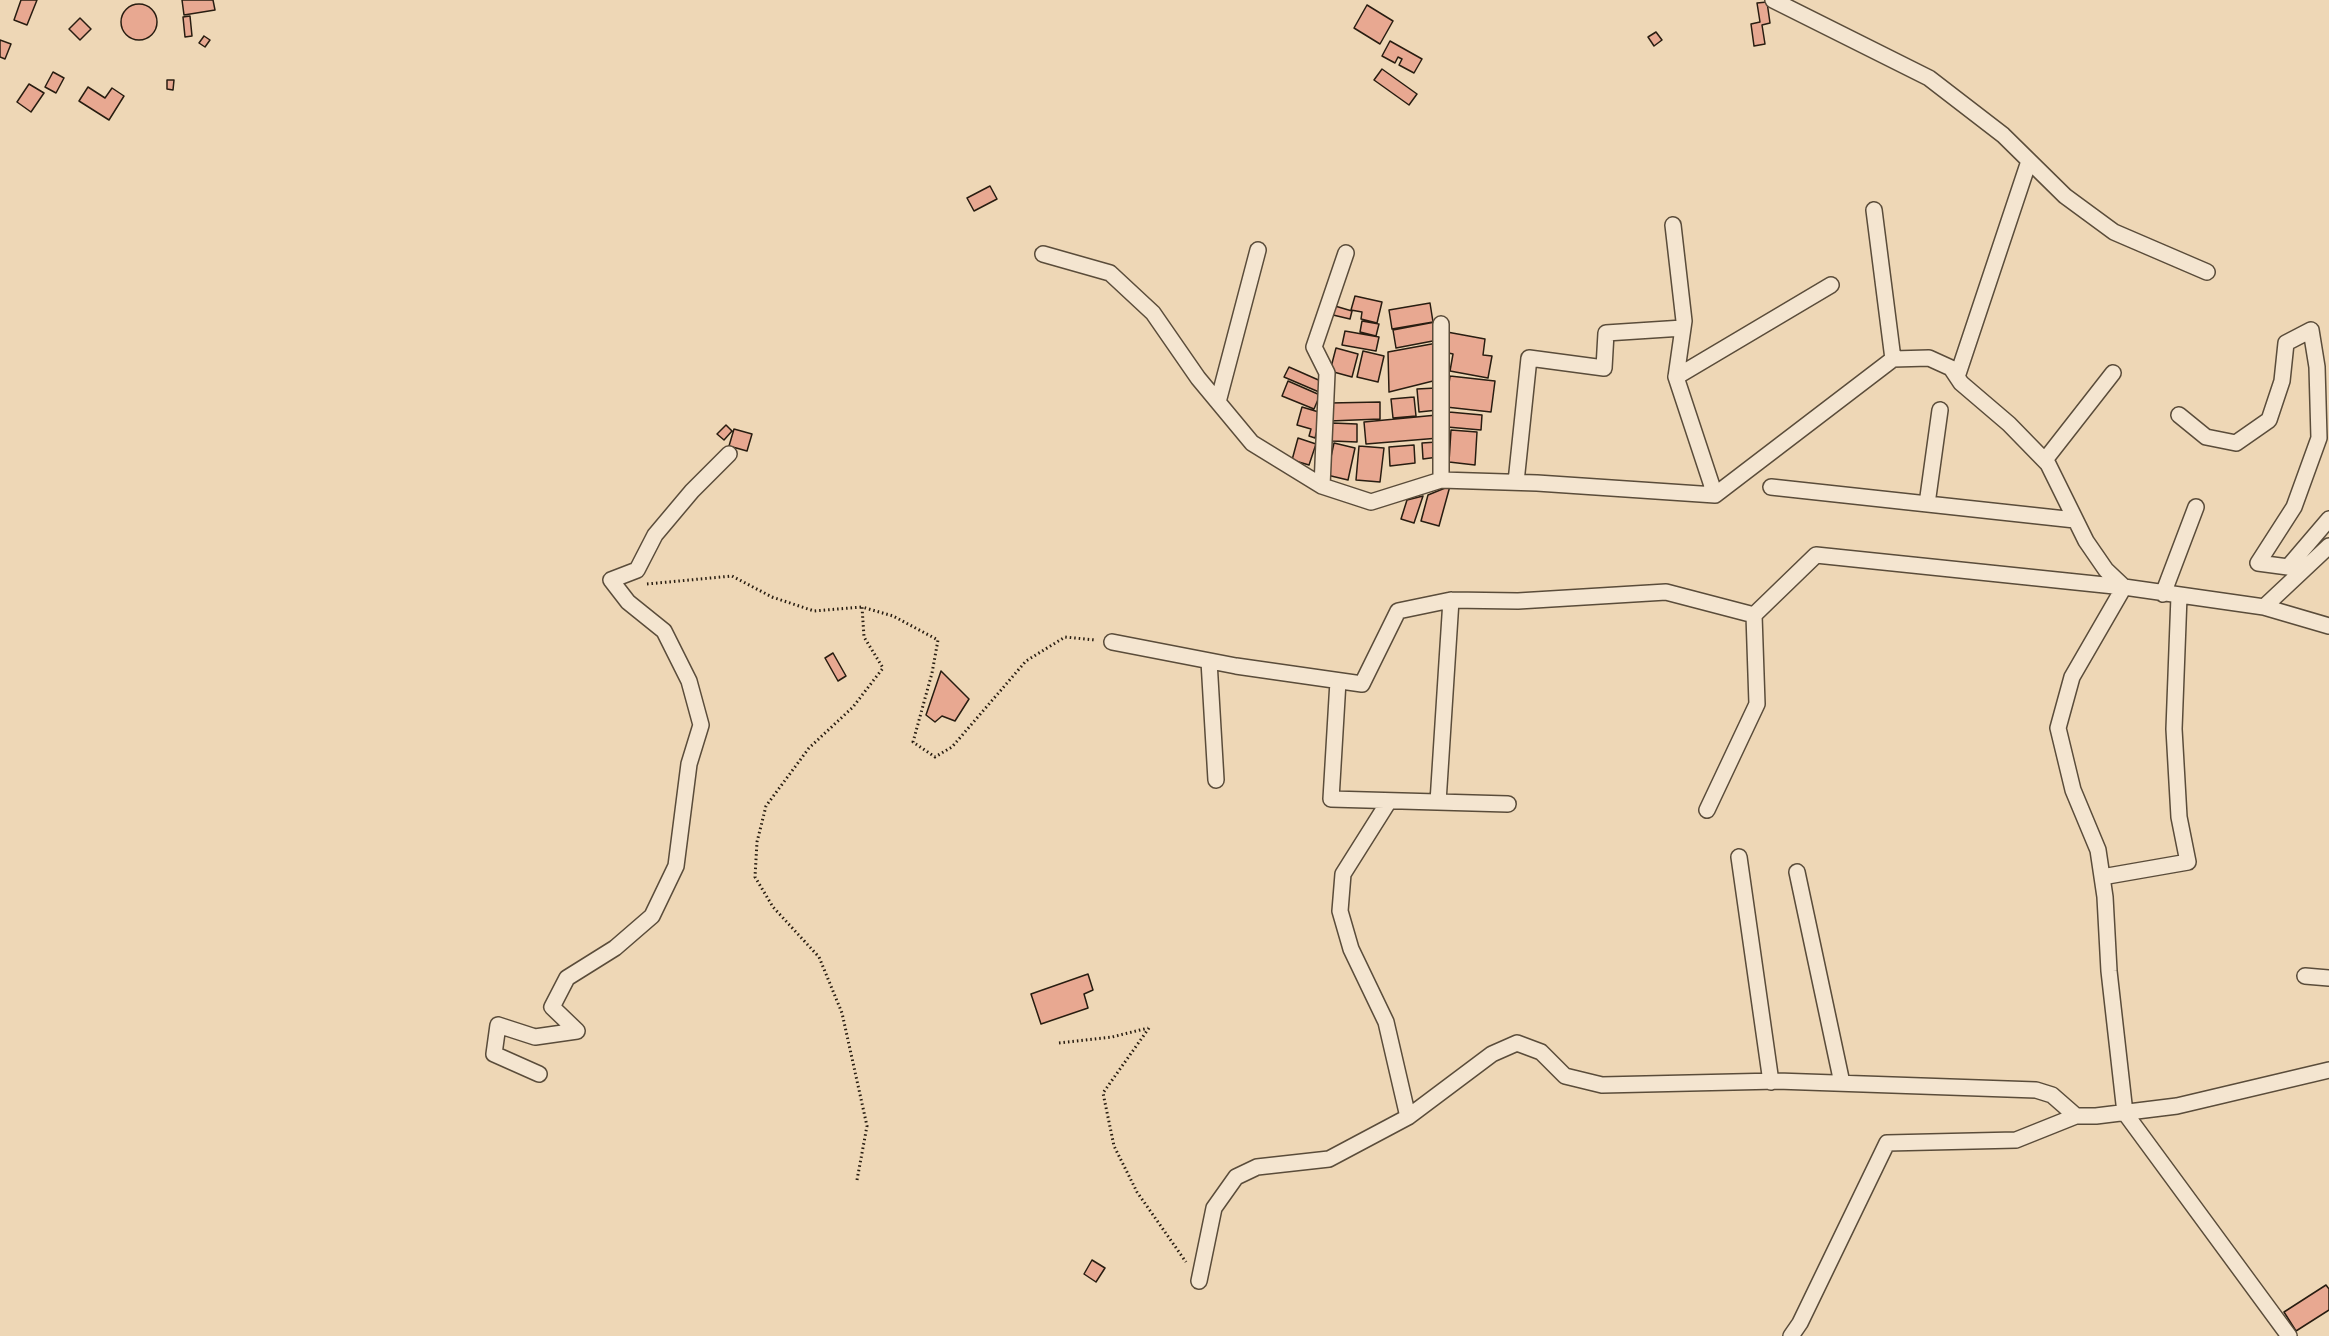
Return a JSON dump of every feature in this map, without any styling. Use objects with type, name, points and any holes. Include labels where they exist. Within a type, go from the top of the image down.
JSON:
[{"type":"street","points":[[1773,0],[1929,78],[2003,135],[2065,196],[2114,232],[2207,272]]},
{"type":"street","points":[[1958,377],[2029,161]]},
{"type":"street","points":[[1874,210],[1893,359]]},
{"type":"street","points":[[1673,225],[1683,328],[1676,377],[1715,495]]},
{"type":"street","points":[[1218,402],[1258,250]]},
{"type":"street","points":[[1322,486],[1327,374],[1314,347],[1346,253]]},
{"type":"street","points":[[1043,254],[1110,273],[1154,314],[1218,402],[1252,443],[1322,486],[1371,502],[1441,480],[1516,482],[1715,495],[1893,359],[1929,357],[1951,368],[2045,460],[2075,520],[2106,570],[2124,587]]},
{"type":"street","points":[[1676,377],[1832,285]]},
{"type":"street","points":[[1441,324],[1441,480]]},
{"type":"street","points":[[1516,482],[1529,358],[1604,368],[1606,333],[1683,328]]},
{"type":"street","points":[[2179,415],[2206,437],[2236,443],[2269,420],[2282,381],[2286,343],[2310,330],[2317,367],[2319,438],[2294,507],[2258,563],[2288,567],[2329,519]]},
{"type":"street","points":[[2045,460],[2113,373]]},
{"type":"street","points":[[1927,504],[1940,410]]},
{"type":"street","points":[[539,1074],[494,1054],[498,1025],[536,1037],[577,1031],[552,1007],[567,978],[615,948],[652,916],[676,866],[689,764],[701,725],[689,681],[664,631],[628,602],[611,580],[637,570],[655,535],[692,491],[729,454]]},
{"type":"street","points":[[1771,488],[2075,520]]},
{"type":"street","points":[[2163,594],[2196,507]]},
{"type":"street","points":[[2264,607],[2329,546]]},
{"type":"street","points":[[1707,810],[1757,705],[1754,615],[1816,555],[2124,587],[2264,607],[2329,626]]},
{"type":"street","points":[[2124,587],[2072,677],[2058,728],[2073,790],[2098,850],[2109,971],[2126,1113],[2289,1336]]},
{"type":"street","points":[[1112,642],[1209,661],[1362,684],[1398,611],[1451,600],[1518,601],[1666,592],[1754,615]]},
{"type":"street","points":[[2102,877],[2188,862],[2179,817],[2174,729],[2180,596]]},
{"type":"street","points":[[1438,802],[1451,600]]},
{"type":"street","points":[[1209,661],[1216,780]]},
{"type":"street","points":[[1338,681],[1331,799],[1508,804]]},
{"type":"street","points":[[1389,801],[1343,874],[1340,911],[1351,949],[1386,1022],[1408,1117]]},
{"type":"street","points":[[1739,857],[1771,1082]]},
{"type":"street","points":[[1797,872],[1842,1083]]},
{"type":"street","points":[[2305,975],[2329,978]]},
{"type":"street","points":[[1199,1281],[1214,1208],[1236,1177],[1257,1167],[1329,1159],[1408,1117],[1492,1054],[1517,1043],[1541,1052],[1565,1076],[1602,1085],[1771,1082],[2036,1090],[2052,1095],[2076,1116]]},
{"type":"street","points":[[1791,1336],[1800,1323],[1887,1143],[2016,1140],[2076,1116],[2177,1107],[2329,1071]]},
{"type":"path","points":[[615,585],[679,582],[732,576],[772,597],[814,611],[862,607],[893,616],[938,640],[932,673],[913,742],[935,757],[952,747],[1026,661],[1065,637],[1112,642]]},
{"type":"path","points":[[857,1180],[867,1126],[842,1013],[819,957],[773,907],[755,877],[757,842],[766,806],[809,748],[854,707],[883,668],[864,637],[862,607]]},
{"type":"path","points":[[1059,1043],[1112,1037],[1149,1028],[1102,1093],[1114,1146],[1123,1165],[1137,1192],[1199,1281]]},
{"type":"building","points":[[21,0],[37,0],[27,25],[14,20]]},
{"type":"building","points":[[182,0],[213,0],[215,10],[184,15]]},
{"type":"building","points":[[1767,2],[1770,23],[1762,25],[1765,44],[1754,46],[1751,24],[1760,22],[1757,3]]},
{"type":"building","points":[[139,4],[152,9],[157,22],[152,35],[139,40],[126,35],[121,22],[126,9]]},
{"type":"building","points":[[1367,5],[1393,21],[1380,44],[1354,28]]},
{"type":"building","points":[[190,16],[192,36],[185,37],[183,17]]},
{"type":"building","points":[[80,18],[91,29],[80,40],[69,29]]},
{"type":"building","points":[[1656,32],[1662,40],[1654,46],[1648,37]]},
{"type":"building","points":[[204,36],[210,40],[205,47],[199,43]]},
{"type":"building","points":[[0,40],[11,44],[5,59],[0,57]]},
{"type":"building","points":[[1390,41],[1422,59],[1414,73],[1399,65],[1402,59],[1398,57],[1395,63],[1382,56]]},
{"type":"building","points":[[1382,69],[1417,94],[1409,105],[1374,80]]},
{"type":"building","points":[[53,72],[64,78],[56,93],[45,87]]},
{"type":"building","points":[[167,80],[174,80],[173,90],[167,89]]},
{"type":"building","points":[[29,84],[44,93],[31,112],[17,102]]},
{"type":"building","points":[[88,87],[105,98],[112,88],[124,96],[109,120],[79,101]]},
{"type":"building","points":[[990,186],[997,199],[974,211],[967,198]]},
{"type":"building","points":[[1355,296],[1382,302],[1377,323],[1361,319],[1362,312],[1351,310]]},
{"type":"building","points":[[1430,303],[1433,322],[1392,329],[1389,310]]},
{"type":"building","points":[[1335,306],[1352,311],[1350,319],[1333,315]]},
{"type":"building","points":[[1362,321],[1379,324],[1376,336],[1360,332]]},
{"type":"building","points":[[1435,322],[1438,340],[1396,348],[1393,330]]},
{"type":"building","points":[[1345,331],[1379,337],[1376,351],[1342,345]]},
{"type":"building","points":[[1447,332],[1485,339],[1483,355],[1492,356],[1488,378],[1450,371],[1453,354],[1444,352]]},
{"type":"building","points":[[1437,343],[1437,380],[1389,392],[1388,352]]},
{"type":"building","points":[[1336,348],[1358,354],[1352,377],[1330,371]]},
{"type":"building","points":[[1363,351],[1384,356],[1378,382],[1357,377]]},
{"type":"building","points":[[1289,367],[1323,382],[1319,392],[1284,377]]},
{"type":"building","points":[[1450,376],[1495,381],[1491,412],[1446,407]]},
{"type":"building","points":[[1288,381],[1320,395],[1314,409],[1282,396]]},
{"type":"building","points":[[1436,388],[1438,410],[1419,412],[1417,389]]},
{"type":"building","points":[[1414,397],[1416,416],[1393,418],[1391,399]]},
{"type":"building","points":[[1380,402],[1380,419],[1330,421],[1330,403]]},
{"type":"building","points":[[1302,407],[1322,413],[1315,438],[1309,436],[1311,429],[1297,425]]},
{"type":"building","points":[[1449,412],[1482,415],[1481,430],[1447,427]]},
{"type":"building","points":[[1437,415],[1439,438],[1366,444],[1364,422]]},
{"type":"building","points":[[1332,423],[1357,424],[1357,442],[1332,441]]},
{"type":"building","points":[[726,425],[732,431],[724,440],[717,434]]},
{"type":"building","points":[[734,429],[752,434],[747,451],[729,446]]},
{"type":"building","points":[[1451,430],[1477,432],[1475,465],[1449,462]]},
{"type":"building","points":[[1298,438],[1316,444],[1309,465],[1292,460]]},
{"type":"building","points":[[1437,442],[1438,457],[1423,459],[1422,443]]},
{"type":"building","points":[[1334,443],[1355,448],[1348,480],[1327,475]]},
{"type":"building","points":[[1414,445],[1415,463],[1390,466],[1389,447]]},
{"type":"building","points":[[1359,446],[1384,448],[1380,482],[1356,480]]},
{"type":"building","points":[[1450,486],[1439,526],[1421,521],[1428,495]]},
{"type":"building","points":[[1423,496],[1414,523],[1401,519],[1407,500]]},
{"type":"building","points":[[833,653],[846,676],[838,681],[825,658]]},
{"type":"building","points":[[941,671],[969,699],[955,721],[942,716],[935,722],[926,715]]},
{"type":"building","points":[[1088,974],[1093,990],[1084,994],[1088,1008],[1041,1024],[1031,994]]},
{"type":"building","points":[[1092,1260],[1105,1268],[1096,1282],[1084,1274]]},
{"type":"building","points":[[2326,1285],[2329,1289],[2329,1310],[2296,1331],[2284,1312]]}]
